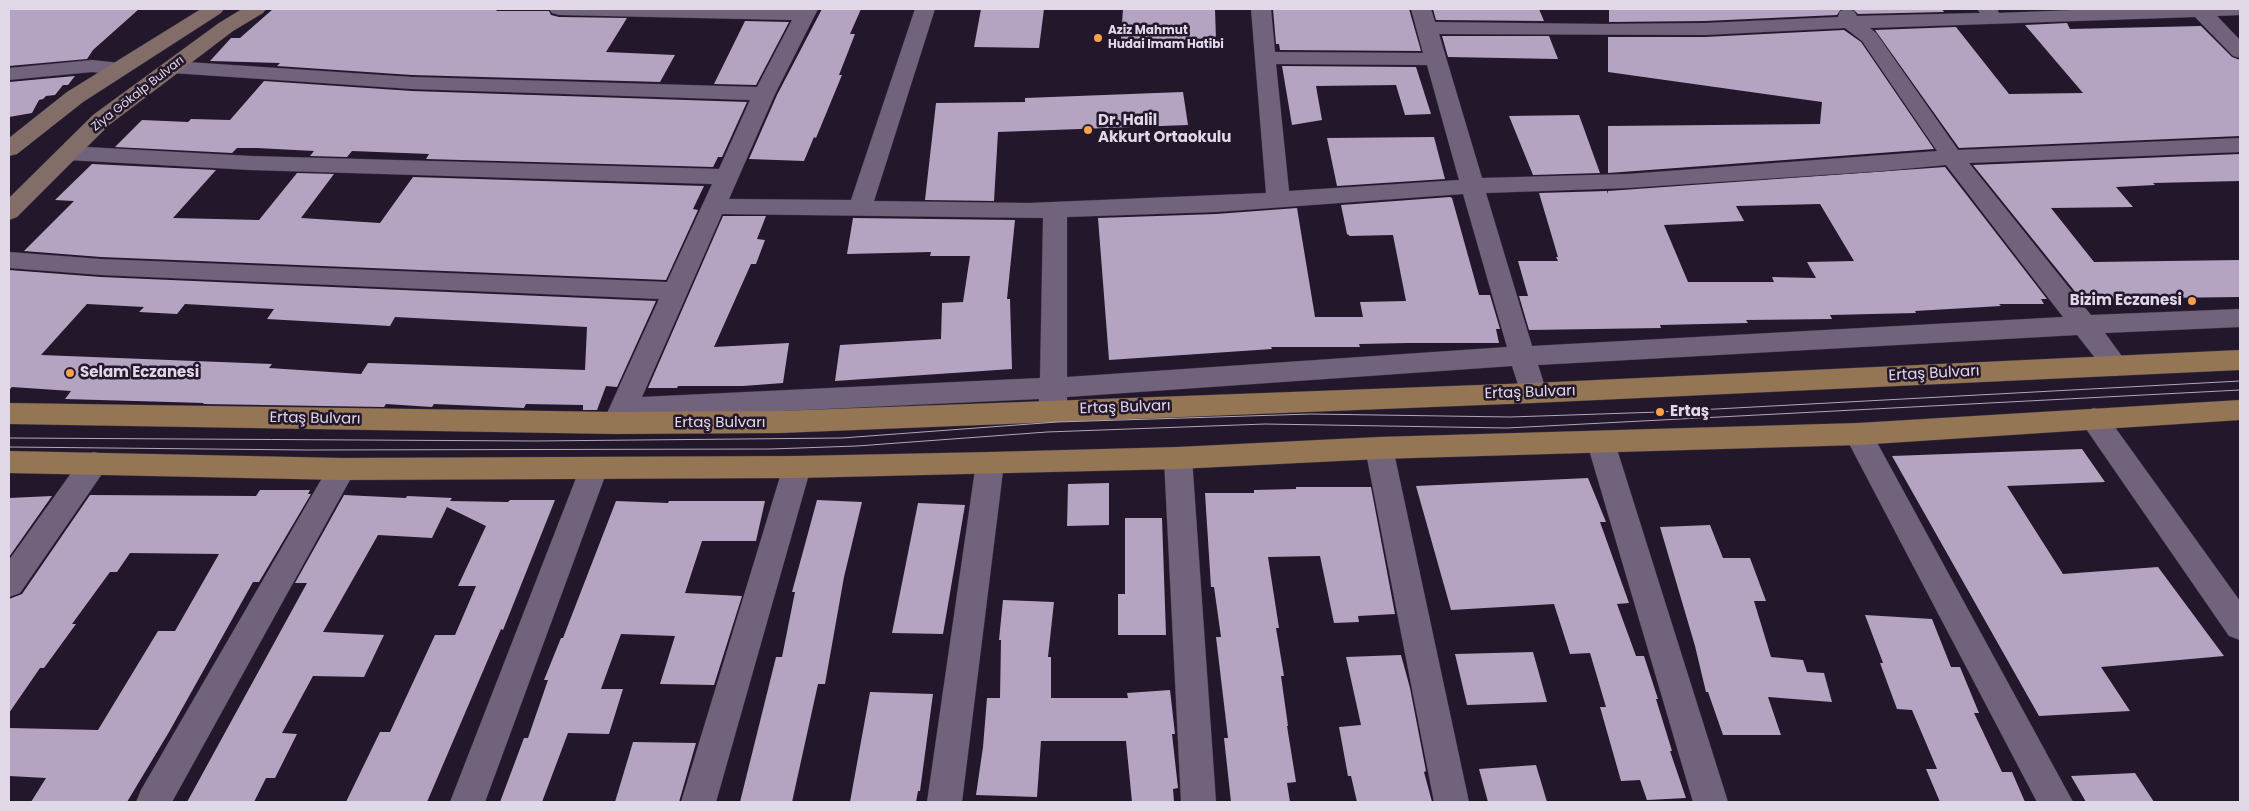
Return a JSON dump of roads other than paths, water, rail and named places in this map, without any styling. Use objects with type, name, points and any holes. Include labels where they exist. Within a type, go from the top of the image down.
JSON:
[{"type":"main road","name":"Ziya Gökalp Bulvarı","points":[[9,148],[75,98],[214,9]]},
{"type":"main road","name":"Ziya Gökalp Bulvarı","points":[[9,212],[101,120],[226,26],[256,9]]},
{"type":"main road","name":"Ertaş Bulvarı","points":[[9,414],[619,416],[780,422],[1053,399],[1533,393],[2240,360]]},
{"type":"main road","points":[[9,462],[342,469],[796,467],[990,463],[1178,458],[1379,448],[1858,434],[2240,410]]},
{"type":"street","points":[[560,9],[807,11],[764,94],[619,416]]},
{"type":"street","points":[[860,208],[925,9]]},
{"type":"street","points":[[1260,9],[1278,200]]},
{"type":"street","points":[[1700,9],[1705,29]]},
{"type":"street","points":[[1533,393],[1424,18],[1604,30],[1705,29],[1847,15],[2240,9]]},
{"type":"street","points":[[2200,10],[2240,52]]},
{"type":"street","points":[[1847,15],[1869,37],[1952,157],[2116,366]]},
{"type":"street","points":[[1265,58],[1436,60]]},
{"type":"street","points":[[9,74],[92,66],[120,69]]},
{"type":"street","points":[[172,67],[412,83],[764,94]]},
{"type":"street","points":[[713,206],[1055,210],[1278,200],[1473,186],[1628,181],[1952,157],[2240,146]]},
{"type":"street","points":[[68,153],[251,163],[727,177]]},
{"type":"street","points":[[1055,210],[1053,399],[1522,356],[2240,318]]},
{"type":"street","points":[[9,260],[131,269],[676,291]]},
{"type":"street","points":[[2094,418],[2240,626]]},
{"type":"street","points":[[1858,434],[2056,802]]},
{"type":"street","points":[[1600,443],[1711,802]]},
{"type":"street","points":[[1379,448],[1452,802]]},
{"type":"street","points":[[1178,458],[1199,802]]},
{"type":"street","points":[[9,584],[94,463]]},
{"type":"street","points":[[944,802],[990,463]]},
{"type":"street","points":[[698,802],[796,467]]},
{"type":"street","points":[[467,802],[594,468]]},
{"type":"street","points":[[153,802],[342,469]]},
{"type":"tram line","points":[[9,438],[535,441],[842,438],[1057,422],[1311,414],[1510,417],[1660,412],[2240,381]]},
{"type":"tram line","points":[[9,447],[307,450],[770,449],[857,446],[1047,432],[1265,424],[1507,428],[2240,390]]},
{"type":"place","name":"Aziz Mahmut Hudai Imam Hatibi","points":[[1098,38]]},
{"type":"place","name":"Dr. Halil Akkurt Ortaokulu","points":[[1088,130]]},
{"type":"place","name":"Bizim Eczanesi","points":[[2192,301]]},
{"type":"place","name":"Selam Eczanesi","points":[[70,373]]},
{"type":"place","name":"Ertaş","points":[[1660,412]]}]
